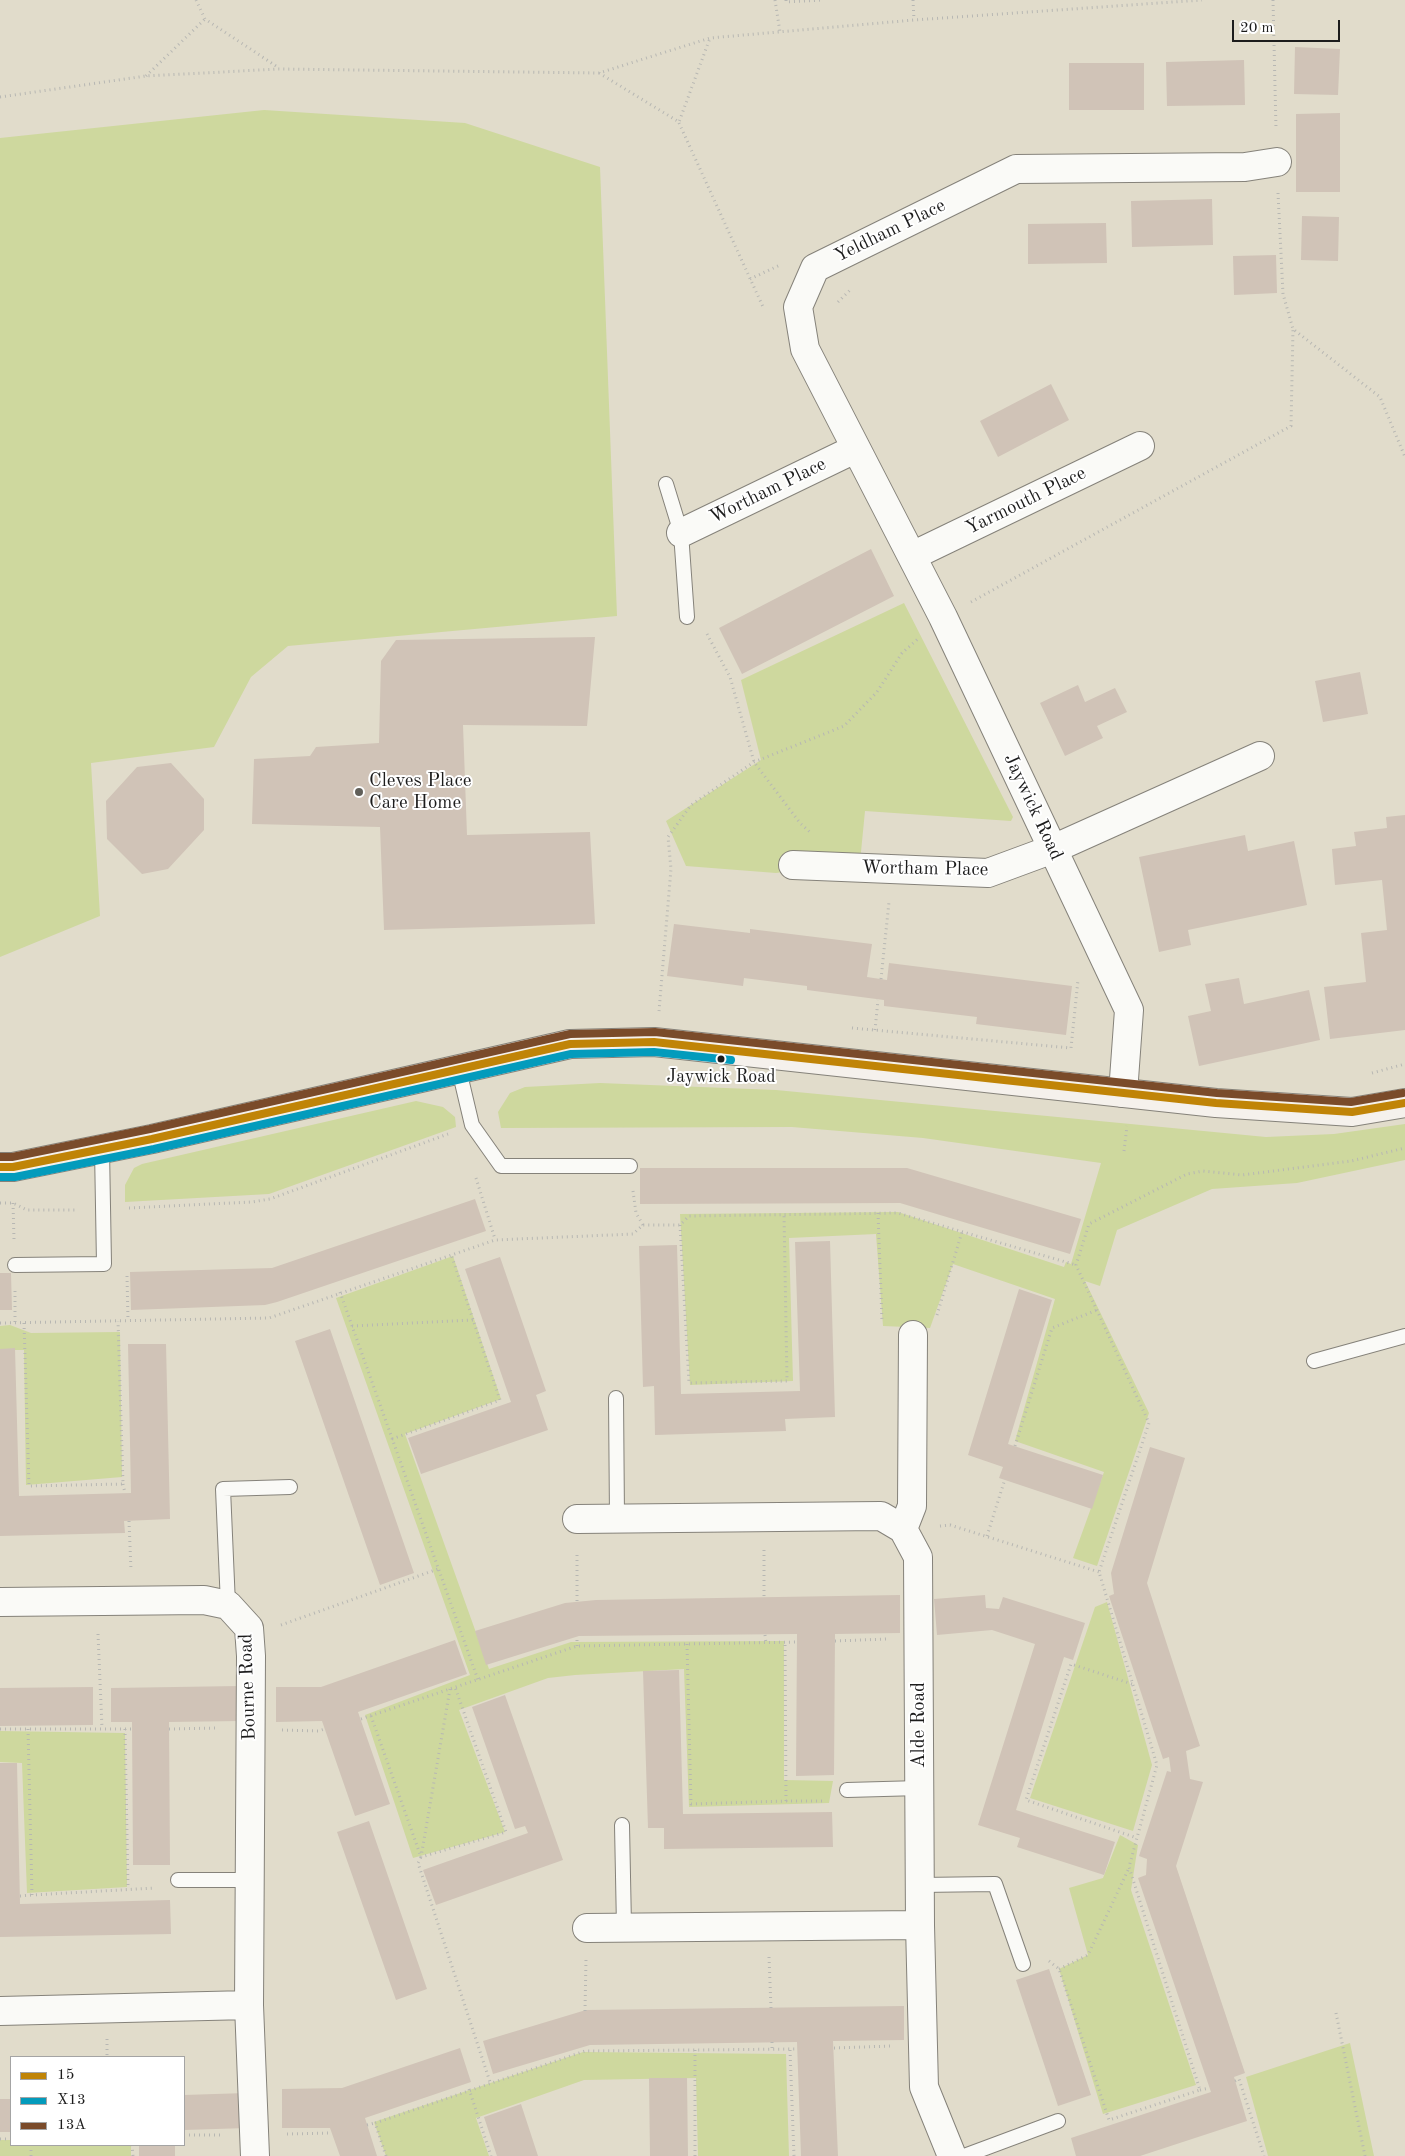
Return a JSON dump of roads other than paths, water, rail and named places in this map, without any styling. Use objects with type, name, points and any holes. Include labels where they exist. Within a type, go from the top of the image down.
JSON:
[{"type":"street","name":"Yeldham Place","points":[[912,556],[855,449],[805,349],[798,307],[815,268],[1016,169],[1246,167],[1277,162]]},
{"type":"street","name":"Yarmouth Place","points":[[912,556],[1140,446]]},
{"type":"street","name":"Wortham Place","points":[[681,533],[855,449]]},
{"type":"street","name":"Jaywick Road","points":[[912,556],[943,617],[1129,1010],[1125,1106]]},
{"type":"street","name":"Wortham Place","points":[[793,865],[988,873],[1053,849],[1260,756]]},
{"type":"street","points":[[0,1167],[13,1167],[102,1149],[570,1044],[654,1042],[998,1078],[1125,1106],[1216,1103],[1352,1112],[1405,1103]]},
{"type":"street","points":[[577,1519],[881,1516],[903,1529],[912,1506],[913,1335]]},
{"type":"street","name":"Alde Road","points":[[903,1529],[918,1557],[920,1925],[924,2086],[952,2156]]},
{"type":"street","points":[[0,1602],[204,1600],[228,1605]]},
{"type":"street","name":"Bourne Road","points":[[228,1605],[249,1628],[251,1656],[249,2005],[255,2145]]},
{"type":"street","points":[[587,1928],[920,1925]]},
{"type":"street","points":[[0,2011],[249,2005]]},
{"type":"lane","points":[[666,484],[681,533],[687,617]]},
{"type":"lane","points":[[459,1070],[472,1125],[501,1166],[630,1166]]},
{"type":"lane","points":[[15,1265],[104,1264],[102,1149]]},
{"type":"lane","points":[[1314,1361],[1405,1336]]},
{"type":"lane","points":[[616,1398],[617,1518]]},
{"type":"lane","points":[[228,1605],[223,1489],[290,1486]]},
{"type":"lane","points":[[847,1790],[920,1788]]},
{"type":"lane","points":[[622,1825],[624,1927]]},
{"type":"lane","points":[[178,1880],[250,1880]]},
{"type":"lane","points":[[920,1885],[994,1884],[1023,1964]]},
{"type":"lane","points":[[964,2156],[1058,2121]]},
{"type":"place","name":"Cleves Place Care Home","points":[[359,792]]},
{"type":"place","name":"Jaywick Road","points":[[721,1059]]}]
